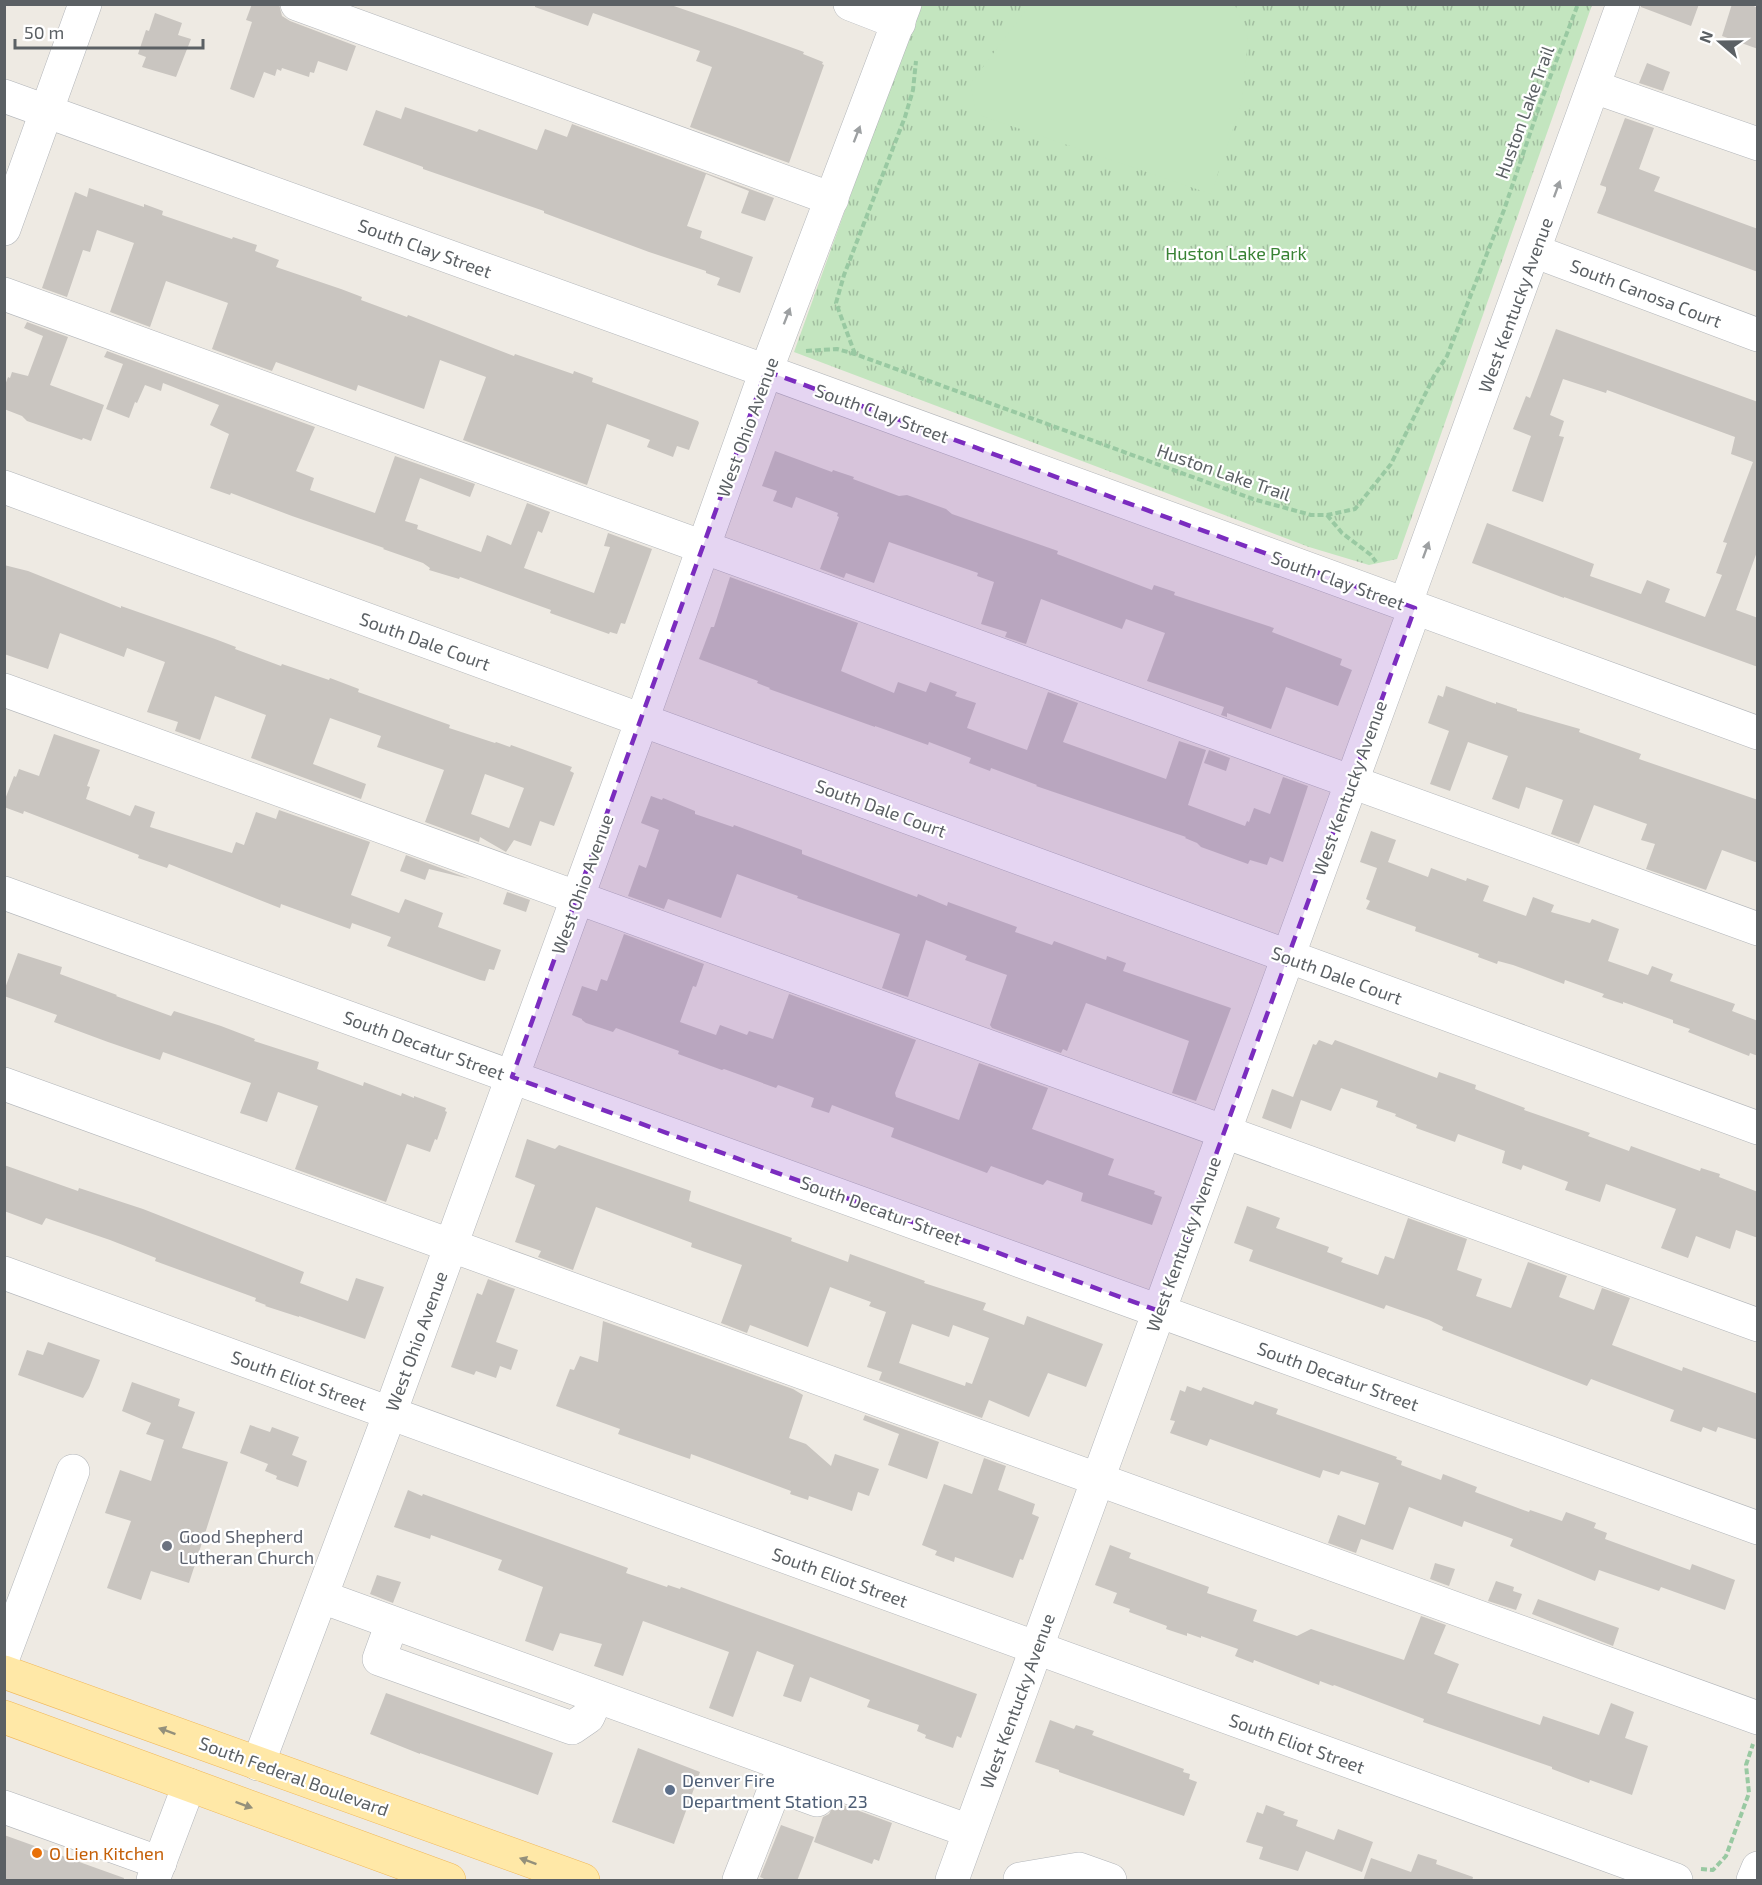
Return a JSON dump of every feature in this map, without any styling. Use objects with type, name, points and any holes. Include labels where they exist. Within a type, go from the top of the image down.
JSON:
[{"type":"main road","name":"South Federal Boulevard","points":[[4,1672],[583,1881]]},
{"type":"main road","points":[[4,1717],[449,1881]]},
{"type":"street","points":[[4,229],[85,4]]},
{"type":"street","points":[[297,4],[832,199]]},
{"type":"street","points":[[850,4],[902,14]]},
{"type":"street","name":"West Kentucky Avenue","points":[[952,1881],[1352,782],[1410,607],[1534,251],[1623,4]]},
{"type":"street","name":"West Ohio Avenue","points":[[258,1764],[390,1413],[642,720],[766,371],[902,14]]},
{"type":"street","points":[[1594,87],[1758,144]]},
{"type":"street","name":"South Clay Street","points":[[4,96],[1758,733]]},
{"type":"street","name":"South Canosa Court","points":[[1534,251],[1758,334]]},
{"type":"street","points":[[4,294],[1758,929]]},
{"type":"street","name":"South Dale Court","points":[[4,488],[1758,1128]]},
{"type":"street","points":[[4,690],[1758,1325]]},
{"type":"street","name":"South Decatur Street","points":[[4,893],[1758,1528]]},
{"type":"street","points":[[4,1084],[1098,1479],[1756,1729]]},
{"type":"street","name":"South Eliot Street","points":[[4,1273],[1036,1648],[1689,1875]]},
{"type":"street","points":[[4,1655],[73,1471]]},
{"type":"street","points":[[322,1598],[597,1697],[780,1775],[969,1832]]},
{"type":"street","points":[[780,1775],[817,1800]]},
{"type":"street","points":[[739,1881],[780,1775]]},
{"type":"street","points":[[4,1808],[157,1872],[189,1785]]},
{"type":"street","points":[[1753,1881],[1758,1868]]},
{"type":"street","points":[[1020,1879],[1079,1869],[1110,1881]]},
{"type":"path","name":"Huston Lake Trail","points":[[916,64],[913,90],[905,117],[844,275],[836,303],[855,354],[1253,499],[1311,515],[1327,515],[1355,509],[1391,464],[1434,376],[1447,356],[1504,210],[1541,101],[1578,4]]},
{"type":"path","points":[[1689,1875],[1713,1870],[1726,1856],[1749,1793],[1746,1765],[1756,1729]]},
{"type":"highlighted area","points":[[766,371],[1415,608],[1159,1311],[512,1077]]},
{"type":"green space","name":"Huston Lake Park","points":[[919,5],[1592,5],[1397,559],[1369,565],[1309,547],[794,352]]},
{"type":"green space","points":[[1030,5],[1235,5],[1248,39],[1242,102],[1211,194],[976,114],[970,84]]},
{"type":"building","points":[[252,4],[279,4],[282,16],[290,21],[356,46],[347,71],[318,61],[314,73],[310,72],[309,77],[282,68],[281,71],[277,69],[275,76],[264,72],[254,98],[230,89],[252,22],[246,20]]},
{"type":"building","points":[[535,4],[668,4],[804,52],[803,54],[823,62],[824,65],[789,163],[690,127],[712,67],[696,61],[700,51],[593,13],[588,26],[535,7]]},
{"type":"building","points":[[1641,4],[1699,4],[1691,26],[1641,7]]},
{"type":"building","points":[[1732,4],[1749,4],[1758,8],[1758,49],[1722,36]]},
{"type":"building","points":[[155,13],[182,23],[178,35],[191,39],[176,77],[142,67],[146,57],[138,54],[146,30],[149,31]]},
{"type":"building","points":[[1647,63],[1670,72],[1663,91],[1639,83]]},
{"type":"building","points":[[405,107],[477,132],[479,129],[537,150],[545,129],[567,137],[572,124],[774,198],[765,221],[741,213],[749,191],[706,174],[687,226],[702,231],[700,238],[753,257],[740,293],[717,285],[720,278],[706,271],[423,169],[423,167],[363,145],[376,110],[401,119]]},
{"type":"building","points":[[1625,118],[1654,128],[1639,169],[1660,177],[1654,191],[1758,229],[1758,272],[1597,213],[1606,190],[1606,187],[1600,185]]},
{"type":"building","points":[[89,188],[144,207],[144,204],[163,211],[162,215],[232,239],[233,237],[257,245],[255,251],[279,260],[276,267],[362,297],[361,300],[407,317],[408,315],[514,356],[515,354],[573,374],[574,371],[593,378],[592,382],[698,421],[689,450],[677,446],[673,457],[647,447],[650,440],[607,424],[587,485],[463,440],[486,377],[440,360],[424,409],[358,385],[356,391],[276,362],[272,371],[212,349],[228,303],[166,281],[150,327],[110,312],[134,243],[97,230],[90,252],[83,250],[67,297],[42,288],[75,192],[87,197]]},
{"type":"building","points":[[27,322],[68,337],[50,385],[104,405],[91,441],[27,421],[22,416],[4,409],[4,388],[8,377],[10,378],[12,372],[28,376],[43,336],[24,328]]},
{"type":"building","points":[[1556,329],[1758,402],[1758,549],[1736,610],[1758,618],[1758,667],[1472,563],[1487,523],[1594,564],[1590,576],[1641,594],[1647,580],[1670,589],[1665,602],[1705,617],[1722,575],[1716,573],[1727,543],[1723,542],[1753,462],[1731,454],[1735,437],[1607,390],[1606,393],[1563,379],[1550,415],[1564,421],[1559,436],[1564,437],[1543,502],[1512,491],[1531,436],[1513,429],[1526,396],[1530,398]]},
{"type":"building","points":[[107,351],[315,427],[296,471],[314,478],[310,490],[375,513],[395,456],[475,484],[470,497],[420,478],[405,521],[418,525],[417,529],[481,552],[487,535],[511,545],[527,503],[550,512],[542,533],[538,531],[524,568],[594,593],[610,547],[604,546],[608,533],[652,549],[625,624],[621,623],[617,634],[610,632],[609,634],[460,577],[459,579],[429,570],[430,568],[423,563],[384,548],[231,493],[230,495],[210,488],[229,434],[210,425],[219,405],[163,383],[161,391],[145,385],[129,418],[106,409],[123,364],[104,357]]},
{"type":"building","points":[[775,451],[832,472],[833,470],[854,477],[853,479],[899,496],[907,495],[946,509],[952,514],[1058,551],[1057,554],[1152,590],[1154,585],[1175,592],[1174,595],[1274,628],[1272,632],[1342,659],[1340,665],[1352,670],[1338,706],[1286,687],[1271,729],[1227,713],[1227,717],[1221,715],[1224,707],[1147,681],[1165,633],[1126,619],[1122,629],[1041,599],[1026,644],[1005,637],[1007,632],[981,624],[994,582],[977,576],[978,573],[889,542],[874,583],[846,573],[844,578],[820,569],[839,517],[838,513],[796,497],[792,508],[773,501],[777,491],[762,486]]},
{"type":"building","points":[[4,565],[28,571],[121,608],[121,606],[215,639],[281,666],[282,664],[329,680],[330,678],[359,689],[358,692],[450,725],[449,728],[495,743],[510,747],[511,745],[572,767],[570,771],[574,773],[554,826],[540,821],[531,846],[514,840],[506,852],[480,837],[479,842],[425,822],[444,770],[377,747],[381,736],[330,718],[313,764],[366,784],[361,799],[251,758],[266,715],[215,696],[200,740],[175,731],[178,722],[147,712],[165,662],[127,648],[124,657],[60,633],[48,669],[4,654]],"holes":[[[485,774],[524,788],[509,828],[471,814]]]},
{"type":"building","points":[[730,577],[858,623],[841,671],[894,693],[898,682],[926,692],[930,682],[957,692],[955,696],[976,703],[967,728],[1027,750],[1048,692],[1078,703],[1063,742],[1166,779],[1179,741],[1206,750],[1188,805],[1245,826],[1254,808],[1270,814],[1283,777],[1308,786],[1283,862],[1270,857],[1267,865],[1250,860],[1248,864],[1201,847],[1186,837],[1036,786],[991,768],[990,771],[969,763],[971,758],[929,742],[928,745],[769,689],[757,683],[758,681],[699,659],[711,627],[714,627]]},
{"type":"building","points":[[1446,686],[1517,709],[1517,711],[1580,729],[1579,732],[1641,754],[1639,759],[1758,800],[1758,863],[1722,850],[1706,890],[1646,869],[1655,844],[1641,840],[1647,824],[1594,805],[1579,844],[1551,834],[1563,800],[1526,787],[1519,809],[1492,799],[1508,756],[1468,742],[1450,791],[1430,784],[1449,731],[1428,723],[1438,695],[1443,697]]},
{"type":"building","points":[[54,734],[100,750],[87,786],[90,787],[86,799],[130,816],[135,805],[155,812],[150,827],[232,853],[236,842],[244,845],[256,812],[276,819],[279,810],[370,842],[351,895],[399,913],[405,899],[443,913],[438,927],[501,950],[494,970],[489,969],[485,981],[480,980],[387,946],[391,937],[352,923],[350,929],[281,904],[280,908],[169,864],[167,868],[138,858],[139,855],[24,811],[23,814],[4,807],[14,776],[16,777],[19,769],[39,776]]},
{"type":"building","points":[[1209,750],[1230,758],[1226,771],[1204,763]]},
{"type":"building","points":[[651,796],[662,800],[663,798],[695,811],[695,814],[733,827],[734,825],[802,850],[802,854],[917,897],[918,894],[947,906],[948,902],[1017,927],[1015,932],[1052,945],[1054,941],[1106,960],[1107,956],[1126,963],[1123,971],[1231,1008],[1196,1101],[1172,1093],[1189,1041],[1086,1003],[1067,1051],[1063,1049],[1061,1053],[992,1028],[990,1025],[1007,975],[965,960],[967,956],[926,940],[908,997],[882,988],[900,934],[797,898],[798,896],[737,874],[721,918],[668,899],[664,909],[628,896],[639,865],[646,868],[659,830],[641,823]]},
{"type":"building","points":[[1371,831],[1396,840],[1388,862],[1428,877],[1431,868],[1466,881],[1467,878],[1489,886],[1483,901],[1526,916],[1533,897],[1554,905],[1551,912],[1590,923],[1592,919],[1619,929],[1608,961],[1648,975],[1652,966],[1673,974],[1670,981],[1735,1004],[1732,1011],[1758,1021],[1758,1056],[1750,1053],[1749,1056],[1688,1032],[1690,1029],[1673,1023],[1673,1020],[1602,997],[1604,994],[1565,980],[1564,984],[1513,965],[1498,961],[1497,964],[1478,957],[1479,954],[1415,931],[1416,927],[1366,909],[1370,901],[1366,899],[1377,868],[1360,862]]},
{"type":"building","points":[[406,855],[470,879],[429,869],[425,880],[400,871]]},
{"type":"building","points":[[507,892],[530,900],[526,912],[503,904]]},
{"type":"building","points":[[624,934],[704,964],[680,1022],[716,1035],[720,1025],[747,1035],[749,1031],[773,1039],[789,994],[916,1040],[895,1093],[896,1097],[959,1120],[979,1063],[1048,1088],[1032,1129],[1114,1159],[1108,1175],[1155,1191],[1154,1194],[1162,1197],[1152,1225],[1081,1201],[1083,1193],[1047,1180],[1043,1185],[991,1166],[987,1173],[891,1137],[894,1128],[832,1105],[829,1113],[811,1107],[814,1098],[778,1085],[776,1088],[722,1070],[678,1054],[679,1051],[616,1028],[613,1032],[586,1023],[572,1015],[582,986],[597,991],[601,979],[607,981]]},
{"type":"building","points":[[18,953],[62,967],[60,974],[171,1016],[174,1011],[319,1062],[317,1069],[363,1086],[364,1082],[401,1096],[402,1093],[414,1098],[414,1096],[446,1108],[447,1112],[437,1140],[435,1139],[430,1152],[407,1144],[386,1202],[295,1169],[318,1106],[278,1092],[267,1122],[240,1113],[251,1083],[163,1052],[160,1060],[54,1022],[57,1015],[4,996]]},
{"type":"building","points":[[1319,1040],[1332,1045],[1335,1040],[1437,1078],[1439,1072],[1476,1085],[1475,1089],[1525,1108],[1524,1110],[1590,1133],[1588,1136],[1629,1151],[1631,1146],[1700,1171],[1701,1168],[1720,1174],[1719,1177],[1758,1192],[1758,1238],[1736,1230],[1730,1249],[1696,1236],[1688,1258],[1661,1248],[1676,1209],[1606,1184],[1600,1202],[1565,1190],[1568,1182],[1523,1165],[1521,1170],[1502,1163],[1505,1151],[1458,1134],[1455,1142],[1416,1128],[1417,1125],[1376,1107],[1378,1101],[1341,1088],[1331,1111],[1301,1100],[1291,1129],[1262,1118],[1272,1089],[1293,1097],[1313,1044],[1316,1045]]},
{"type":"building","points":[[527,1139],[555,1149],[559,1145],[691,1191],[689,1201],[792,1238],[791,1241],[848,1262],[850,1254],[925,1281],[924,1283],[986,1303],[983,1310],[1024,1325],[1027,1316],[1103,1344],[1086,1387],[1048,1373],[1029,1417],[989,1400],[982,1418],[879,1380],[882,1372],[867,1367],[886,1312],[869,1306],[871,1302],[830,1287],[808,1347],[750,1325],[747,1333],[721,1323],[742,1265],[691,1247],[692,1243],[596,1207],[573,1270],[538,1257],[541,1251],[515,1242],[535,1185],[515,1177]],"holes":[[[912,1324],[949,1337],[953,1325],[989,1338],[972,1384],[966,1382],[965,1386],[899,1363]]]},
{"type":"building","points":[[4,1165],[78,1191],[79,1188],[143,1209],[304,1272],[300,1283],[348,1301],[356,1278],[384,1287],[365,1339],[265,1306],[255,1301],[256,1298],[155,1261],[156,1258],[110,1240],[46,1218],[42,1225],[4,1211]]},
{"type":"building","points":[[1247,1206],[1280,1218],[1276,1228],[1329,1247],[1327,1252],[1343,1258],[1341,1262],[1378,1275],[1385,1256],[1394,1259],[1408,1218],[1467,1239],[1457,1270],[1482,1279],[1476,1296],[1511,1308],[1528,1262],[1567,1276],[1559,1297],[1594,1310],[1602,1288],[1630,1298],[1612,1345],[1682,1371],[1683,1367],[1758,1394],[1758,1440],[1718,1427],[1716,1432],[1703,1427],[1701,1432],[1670,1421],[1674,1410],[1591,1379],[1587,1386],[1442,1330],[1443,1327],[1429,1320],[1386,1305],[1384,1309],[1249,1261],[1253,1250],[1234,1243]]},
{"type":"building","points":[[488,1279],[515,1289],[496,1342],[518,1350],[511,1370],[500,1366],[496,1378],[476,1371],[474,1375],[451,1367],[477,1293],[482,1295]]},
{"type":"building","points":[[603,1321],[793,1389],[803,1395],[789,1438],[806,1444],[831,1466],[835,1454],[879,1469],[869,1496],[858,1492],[852,1511],[809,1496],[808,1500],[790,1494],[791,1491],[691,1454],[690,1459],[618,1434],[620,1429],[556,1406],[570,1369],[574,1370],[580,1356],[598,1362]]},
{"type":"building","points":[[48,1342],[100,1360],[83,1398],[18,1375],[27,1350],[43,1355]]},
{"type":"building","name":"Good Shepherd Lutheran Church","points":[[132,1382],[180,1399],[178,1406],[195,1412],[182,1448],[228,1462],[189,1583],[151,1571],[141,1600],[107,1588],[131,1521],[105,1513],[120,1470],[151,1481],[164,1440],[146,1434],[151,1423],[122,1411]]},
{"type":"building","points":[[1187,1386],[1201,1391],[1203,1387],[1253,1405],[1255,1401],[1278,1409],[1276,1414],[1397,1457],[1396,1459],[1402,1461],[1401,1465],[1441,1480],[1443,1474],[1477,1487],[1475,1492],[1529,1512],[1530,1510],[1562,1521],[1566,1512],[1596,1523],[1594,1528],[1607,1533],[1605,1539],[1690,1570],[1692,1564],[1735,1580],[1725,1610],[1661,1587],[1659,1591],[1599,1570],[1595,1581],[1510,1546],[1513,1539],[1464,1521],[1462,1527],[1409,1507],[1393,1550],[1361,1539],[1356,1553],[1328,1543],[1338,1515],[1365,1525],[1379,1483],[1341,1471],[1339,1475],[1323,1470],[1320,1478],[1210,1439],[1207,1446],[1170,1433],[1175,1421],[1170,1420],[1180,1390],[1185,1392]]},
{"type":"building","points":[[865,1415],[939,1442],[927,1479],[888,1465],[899,1434],[863,1420]]},
{"type":"building","points":[[250,1425],[270,1432],[272,1427],[299,1437],[292,1455],[307,1461],[298,1487],[276,1479],[277,1476],[265,1471],[268,1464],[240,1453]]},
{"type":"building","points":[[984,1458],[1006,1466],[998,1490],[1035,1504],[1032,1514],[1039,1517],[1023,1560],[1020,1559],[1013,1578],[955,1557],[954,1562],[935,1555],[937,1551],[922,1545],[944,1484],[972,1494]]},
{"type":"building","points":[[408,1490],[628,1568],[626,1573],[667,1587],[668,1585],[680,1589],[681,1587],[977,1694],[961,1738],[957,1736],[953,1748],[925,1738],[926,1735],[917,1731],[919,1725],[867,1707],[870,1700],[810,1677],[801,1702],[783,1696],[794,1665],[757,1651],[733,1717],[709,1708],[729,1652],[643,1621],[623,1676],[594,1666],[602,1644],[560,1633],[553,1651],[525,1641],[543,1587],[498,1570],[502,1560],[431,1535],[430,1539],[394,1527]]},
{"type":"building","points":[[1110,1545],[1131,1553],[1129,1558],[1209,1587],[1207,1593],[1257,1610],[1253,1621],[1297,1636],[1311,1629],[1404,1660],[1421,1616],[1446,1625],[1434,1654],[1459,1664],[1447,1693],[1540,1725],[1543,1716],[1599,1735],[1611,1703],[1634,1712],[1625,1738],[1648,1746],[1632,1795],[1590,1780],[1589,1783],[1552,1769],[1552,1767],[1423,1722],[1424,1719],[1334,1685],[1320,1681],[1319,1685],[1254,1660],[1253,1663],[1235,1656],[1238,1649],[1201,1636],[1201,1638],[1187,1633],[1187,1636],[1166,1629],[1167,1626],[1129,1612],[1130,1609],[1113,1603],[1117,1593],[1095,1585]]},
{"type":"building","points":[[1435,1563],[1455,1569],[1449,1586],[1430,1579]]},
{"type":"building","points":[[377,1575],[401,1582],[393,1603],[370,1594]]},
{"type":"building","points":[[1496,1581],[1514,1587],[1513,1591],[1522,1594],[1516,1610],[1488,1601]]},
{"type":"building","points":[[1538,1599],[1619,1628],[1613,1646],[1532,1614]]},
{"type":"building","points":[[386,1693],[553,1753],[538,1795],[370,1734]]},
{"type":"building","points":[[1050,1720],[1074,1729],[1076,1725],[1094,1731],[1092,1735],[1184,1769],[1183,1772],[1190,1774],[1189,1779],[1197,1782],[1184,1816],[1035,1762]]},
{"type":"building","points":[[638,1748],[700,1772],[674,1844],[612,1822]]},
{"type":"building","points":[[835,1802],[892,1823],[879,1861],[874,1859],[872,1864],[814,1842],[823,1817],[829,1814]]},
{"type":"building","points":[[1266,1805],[1285,1812],[1283,1815],[1298,1820],[1296,1826],[1334,1840],[1338,1829],[1373,1842],[1362,1872],[1306,1851],[1298,1871],[1259,1859],[1263,1847],[1246,1842],[1257,1812],[1263,1814]]},
{"type":"building","points":[[781,1825],[814,1837],[797,1881],[769,1881],[760,1877]]},
{"type":"building","points":[[4,1835],[124,1878],[123,1881],[4,1881]]},
{"type":"building","points":[[1418,1854],[1437,1860],[1436,1864],[1473,1877],[1472,1881],[1363,1881],[1371,1858],[1411,1872]]},
{"type":"place","name":"Good Shepherd Lutheran Church","points":[[167,1546]]},
{"type":"place","name":"Denver Fire Department Station 23","points":[[670,1790]]},
{"type":"place","name":"O Lien Kitchen","points":[[37,1853]]}]
